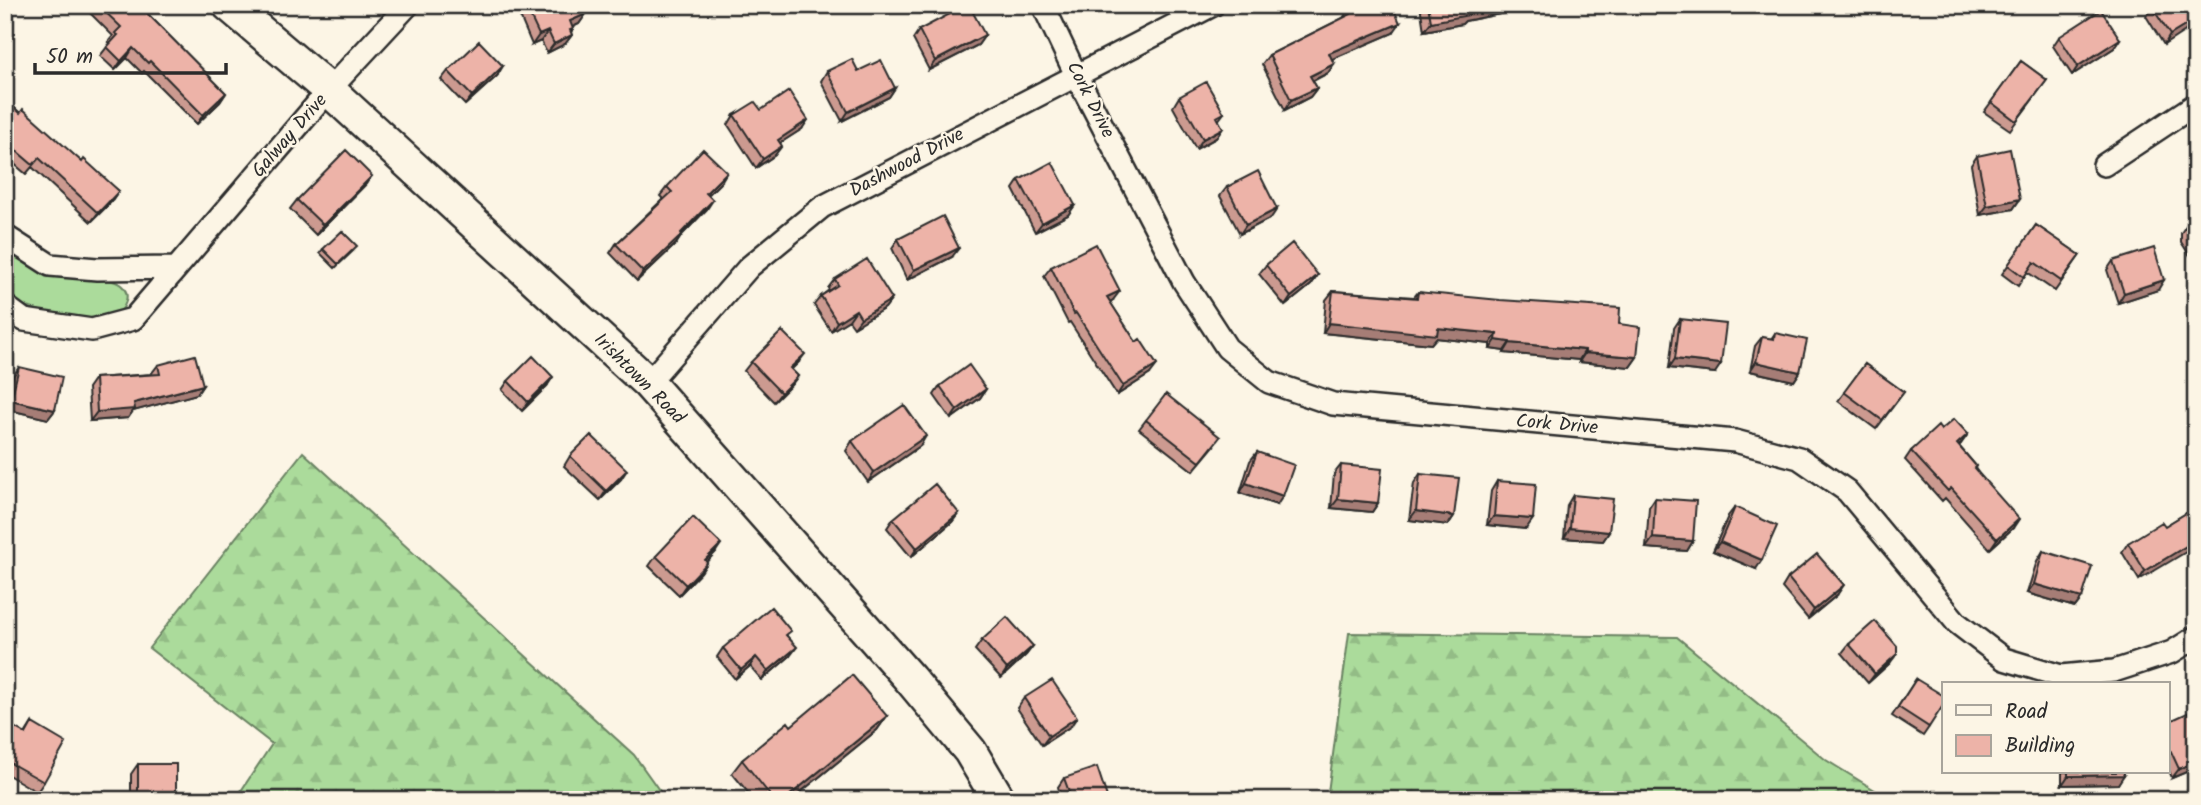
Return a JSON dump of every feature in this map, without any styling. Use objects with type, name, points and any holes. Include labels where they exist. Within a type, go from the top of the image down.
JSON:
[{"type":"street","name":"Irishtown Road","points":[[229,5],[329,90],[648,383],[970,751],[999,800]]},
{"type":"street","name":"Galway Drive","points":[[5,306],[24,320],[92,330],[133,319],[329,90],[408,5]]},
{"type":"street","name":"Cork Drive","points":[[1043,5],[1076,75],[1184,282],[1227,348],[1269,382],[1333,404],[1735,441],[1799,458],[1847,491],[1957,623],[2004,659],[2061,676],[2114,671],[2172,652],[2196,637]]},
{"type":"street","name":"Dashwood Drive","points":[[648,383],[749,267],[822,207],[1213,5]]},
{"type":"street","points":[[2104,165],[2196,104]]},
{"type":"street","points":[[5,236],[50,265],[97,269],[175,268]]},
{"type":"green space","points":[[5,249],[48,272],[116,282],[126,291],[125,304],[117,314],[104,319],[88,320],[49,313],[5,298]]},
{"type":"green space","points":[[303,452],[634,755],[666,800],[235,800],[272,744],[149,648]]},
{"type":"green space","points":[[1349,633],[1677,637],[1826,760],[1891,800],[1327,800]]},
{"type":"building","points":[[98,5],[139,5],[226,93],[203,115],[150,61],[148,63],[133,48],[121,61],[107,47],[118,35],[115,33],[121,27]]},
{"type":"building","points":[[525,5],[581,5],[586,14],[570,21],[572,35],[554,44],[548,31],[539,35]]},
{"type":"building","points":[[967,5],[985,35],[935,61],[919,30]]},
{"type":"building","points":[[1358,5],[1392,5],[1400,23],[1329,53],[1334,64],[1310,76],[1317,88],[1291,100],[1269,55],[1351,14],[1349,9]]},
{"type":"building","points":[[1428,5],[1502,5],[1431,22]]},
{"type":"building","points":[[2196,5],[2196,19],[2170,35],[2152,7]]},
{"type":"building","points":[[2101,10],[2120,39],[2078,66],[2059,37]]},
{"type":"building","points":[[479,41],[503,66],[472,96],[448,71]]},
{"type":"building","points":[[852,59],[858,71],[881,60],[895,88],[848,112],[827,71]]},
{"type":"building","points":[[2021,61],[2047,80],[2016,121],[1991,102]]},
{"type":"building","points":[[1206,82],[1224,113],[1217,117],[1223,128],[1203,139],[1179,97]]},
{"type":"building","points":[[789,91],[808,120],[778,140],[782,146],[763,159],[734,115],[755,102],[761,110]]},
{"type":"building","points":[[5,99],[20,113],[23,109],[119,191],[98,213],[39,158],[33,165],[5,141]]},
{"type":"building","points":[[703,149],[727,172],[706,193],[713,200],[682,235],[643,272],[616,244],[672,192],[667,187]]},
{"type":"building","points":[[2010,149],[2020,199],[1987,206],[1977,156]]},
{"type":"building","points":[[346,150],[372,176],[323,225],[297,200]]},
{"type":"building","points":[[1052,162],[1075,205],[1042,223],[1019,180]]},
{"type":"building","points":[[1258,171],[1277,209],[1246,225],[1227,187]]},
{"type":"building","points":[[943,216],[959,248],[914,270],[898,239]]},
{"type":"building","points":[[2196,219],[2196,245],[2187,232],[2187,224]]},
{"type":"building","points":[[2036,225],[2080,255],[2061,281],[2034,262],[2024,277],[2008,265]]},
{"type":"building","points":[[342,231],[357,246],[338,264],[323,249]]},
{"type":"building","points":[[1292,243],[1318,275],[1291,297],[1266,265]]},
{"type":"building","points":[[1096,244],[1120,291],[1107,297],[1136,342],[1140,339],[1157,365],[1123,386],[1076,313],[1074,314],[1051,267]]},
{"type":"building","points":[[2154,248],[2164,280],[2124,293],[2113,261]]},
{"type":"building","points":[[867,259],[892,299],[861,318],[856,310],[837,322],[821,296],[838,285],[835,279]]},
{"type":"building","points":[[1333,291],[1417,298],[1418,292],[1620,308],[1619,324],[1640,327],[1637,357],[1510,343],[1496,340],[1497,334],[1438,328],[1437,335],[1329,323]]},
{"type":"building","points":[[1680,319],[1726,324],[1721,364],[1675,359]]},
{"type":"building","points":[[782,331],[805,354],[790,368],[798,376],[781,393],[751,362]]},
{"type":"building","points":[[1775,333],[1807,340],[1800,372],[1756,362],[1762,337],[1774,339]]},
{"type":"building","points":[[195,355],[203,385],[134,403],[135,409],[97,412],[95,378],[160,374],[158,365]]},
{"type":"building","points":[[533,356],[553,377],[528,402],[508,381]]},
{"type":"building","points":[[1865,364],[1904,392],[1882,420],[1844,392]]},
{"type":"building","points":[[969,365],[986,389],[957,410],[940,386]]},
{"type":"building","points":[[19,367],[62,377],[55,410],[11,400]]},
{"type":"building","points":[[1166,394],[1220,437],[1200,462],[1146,420]]},
{"type":"building","points":[[904,405],[926,436],[874,472],[852,441]]},
{"type":"building","points":[[1954,419],[1968,434],[1957,444],[1976,466],[1974,468],[2019,519],[1997,539],[1951,488],[1948,491],[1911,451],[1938,426],[1941,430]]},
{"type":"building","points":[[591,435],[627,470],[606,491],[570,456]]},
{"type":"building","points":[[1257,452],[1294,465],[1283,496],[1246,483]]},
{"type":"building","points":[[1341,465],[1382,469],[1378,503],[1338,499]]},
{"type":"building","points":[[1420,474],[1459,478],[1454,516],[1416,511]]},
{"type":"building","points":[[1497,481],[1536,484],[1533,519],[1494,516]]},
{"type":"building","points":[[935,484],[959,513],[917,548],[893,519]]},
{"type":"building","points":[[1573,495],[1613,499],[1609,532],[1570,528]]},
{"type":"building","points":[[1655,498],[1696,501],[1693,541],[1653,538]]},
{"type":"building","points":[[1735,507],[1777,526],[1762,560],[1720,542]]},
{"type":"building","points":[[2196,507],[2196,540],[2145,571],[2128,543],[2162,522],[2165,526]]},
{"type":"building","points":[[693,517],[721,544],[686,585],[656,556]]},
{"type":"building","points":[[2043,551],[2092,566],[2082,598],[2034,584]]},
{"type":"building","points":[[1817,554],[1844,585],[1814,610],[1788,578]]},
{"type":"building","points":[[771,607],[791,631],[786,635],[797,647],[768,671],[756,657],[741,670],[723,648]]},
{"type":"building","points":[[1007,617],[1033,646],[1007,669],[982,640]]},
{"type":"building","points":[[1875,621],[1897,646],[1897,654],[1875,674],[1849,644]]},
{"type":"building","points":[[852,675],[887,716],[784,800],[774,800],[742,760],[788,722],[791,726]]},
{"type":"building","points":[[1916,679],[1942,695],[1942,707],[1929,727],[1898,707]]},
{"type":"building","points":[[1052,680],[1077,717],[1049,736],[1024,698]]},
{"type":"building","points":[[2196,709],[2196,744],[2191,746],[2196,761],[2179,769],[2170,749],[2170,721]]},
{"type":"building","points":[[5,722],[26,734],[32,723],[66,743],[44,782],[5,760]]},
{"type":"building","points":[[138,764],[176,764],[176,800],[138,800]]},
{"type":"building","points":[[1097,767],[1108,800],[1072,800],[1064,778]]},
{"type":"building","points":[[2068,774],[2124,774],[2124,775]]},
{"type":"building","points":[[915,796],[916,800],[899,800]]}]
